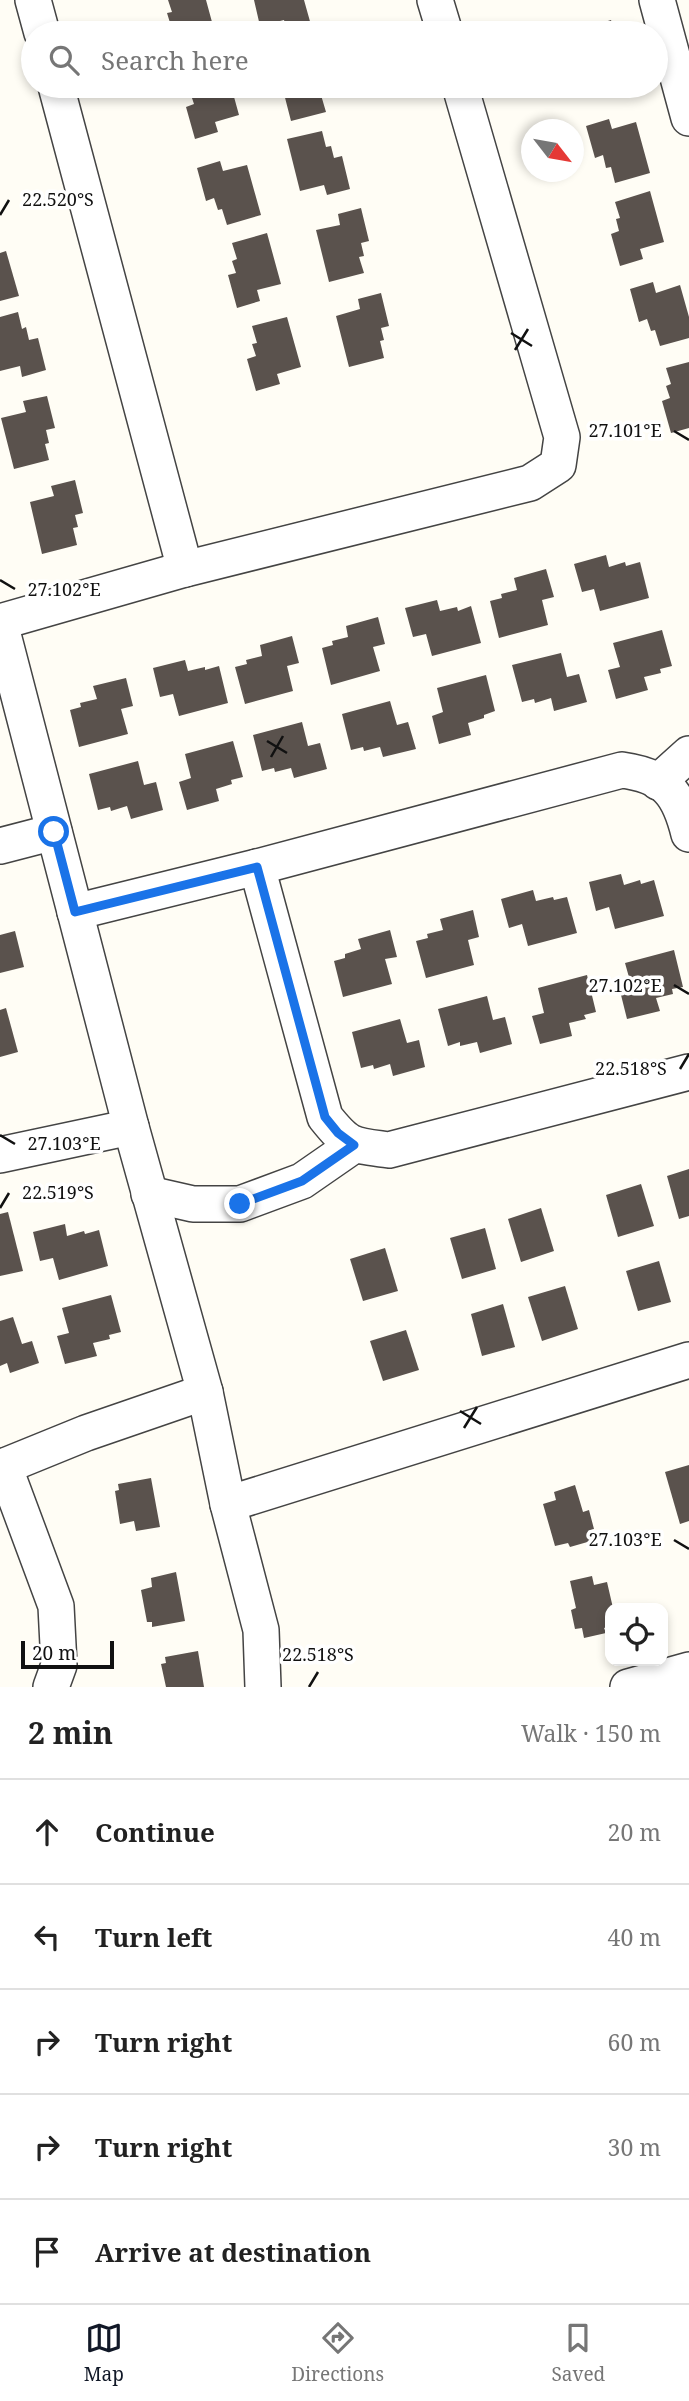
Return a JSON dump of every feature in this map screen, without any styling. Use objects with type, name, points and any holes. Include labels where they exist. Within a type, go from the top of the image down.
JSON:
[{"type":"street","points":[[33,0],[39,21]]},
{"type":"street","points":[[435,0],[441,21]]},
{"type":"street","points":[[657,0],[663,21]]},
{"type":"street","points":[[668,41],[689,118]]},
{"type":"street","points":[[59,98],[185,569]]},
{"type":"street","points":[[263,1687],[261,1630],[228,1504],[205,1392],[131,1127],[0,623],[185,569],[530,483],[558,465],[562,437],[463,98]]},
{"type":"street","points":[[659,782],[689,754]]},
{"type":"street","points":[[75,912],[257,867],[622,770],[643,773],[675,795],[689,834]]},
{"type":"street","points":[[0,846],[54,832]]},
{"type":"street","points":[[257,867],[325,1117],[338,1133],[354,1145],[389,1150],[689,1072]]},
{"type":"street","points":[[0,1156],[131,1127]]},
{"type":"street","points":[[149,1194],[193,1204],[240,1204],[302,1181],[354,1145]]},
{"type":"street","points":[[228,1504],[689,1360]]},
{"type":"street","points":[[51,1687],[59,1665],[57,1606],[2,1467],[86,1433],[205,1392]]},
{"type":"street","points":[[628,1687],[689,1670]]},
{"type":"building","points":[[168,0],[206,0],[212,21],[169,21],[167,13],[172,12]]},
{"type":"building","points":[[254,0],[304,0],[310,21],[284,20],[259,21]]},
{"type":"building","points":[[192,98],[234,98],[239,115],[215,122],[218,132],[195,139],[186,107],[194,104]]},
{"type":"building","points":[[285,98],[322,98],[326,112],[291,121]]},
{"type":"building","points":[[609,119],[612,129],[636,122],[650,173],[615,183],[611,167],[606,168],[603,155],[595,158],[586,126]]},
{"type":"building","points":[[322,131],[326,147],[331,146],[334,158],[342,156],[350,189],[327,195],[324,185],[300,191],[287,139]]},
{"type":"building","points":[[220,161],[223,171],[247,165],[261,215],[227,225],[222,209],[218,210],[214,198],[206,201],[197,168]]},
{"type":"building","points":[[650,191],[664,242],[640,249],[643,259],[620,266],[611,234],[619,231],[616,219],[620,218],[615,202]]},
{"type":"building","points":[[361,208],[369,241],[361,243],[364,256],[359,257],[364,273],[329,282],[316,230],[340,225],[338,214]]},
{"type":"building","points":[[267,233],[281,284],[257,290],[260,301],[237,308],[228,275],[236,273],[232,261],[237,259],[232,243]]},
{"type":"building","points":[[6,251],[19,296],[0,301],[0,253]]},
{"type":"building","points":[[653,282],[656,293],[680,285],[689,317],[689,338],[660,346],[655,330],[651,331],[647,319],[639,322],[630,289]]},
{"type":"building","points":[[381,293],[389,326],[381,328],[384,340],[380,341],[384,358],[349,367],[336,316],[360,309],[358,299]]},
{"type":"building","points":[[18,312],[22,329],[26,327],[29,340],[38,338],[46,370],[22,377],[20,366],[0,371],[0,317]]},
{"type":"building","points":[[287,317],[301,367],[277,374],[280,384],[256,391],[247,359],[256,356],[252,344],[257,343],[252,326]]},
{"type":"building","points":[[689,362],[689,428],[671,433],[662,401],[670,398],[666,386],[671,384],[666,368]]},
{"type":"building","points":[[47,396],[55,428],[46,430],[49,443],[45,444],[49,460],[14,469],[1,418],[26,412],[23,401]]},
{"type":"building","points":[[75,480],[83,513],[75,515],[78,527],[73,528],[77,545],[42,554],[30,502],[54,496],[51,486]]},
{"type":"building","points":[[606,555],[609,567],[625,562],[626,566],[640,562],[649,598],[600,611],[594,589],[582,592],[574,564]]},
{"type":"building","points":[[546,569],[554,597],[542,600],[548,625],[499,638],[490,601],[502,598],[501,594],[517,590],[514,578]]},
{"type":"building","points":[[437,600],[440,611],[457,607],[458,611],[471,606],[481,643],[432,656],[426,634],[413,637],[405,608]]},
{"type":"building","points":[[378,617],[385,644],[373,647],[380,671],[331,685],[322,648],[333,645],[332,641],[348,637],[346,626]]},
{"type":"building","points":[[662,630],[672,666],[660,669],[661,673],[644,677],[648,690],[616,699],[608,670],[620,667],[613,643]]},
{"type":"building","points":[[292,636],[299,663],[287,666],[293,691],[245,704],[235,667],[247,664],[246,660],[262,656],[260,645]]},
{"type":"building","points":[[561,653],[567,677],[579,674],[587,702],[554,711],[551,698],[535,703],[534,699],[522,702],[512,665]]},
{"type":"building","points":[[185,660],[188,671],[219,666],[228,703],[179,716],[173,694],[160,697],[153,668]]},
{"type":"building","points":[[486,675],[495,711],[468,723],[471,735],[439,744],[432,716],[443,712],[437,688]]},
{"type":"building","points":[[126,678],[133,706],[121,709],[128,734],[79,747],[70,710],[81,707],[80,703],[97,699],[93,686]]},
{"type":"building","points":[[390,701],[397,725],[408,722],[416,749],[383,757],[380,747],[364,751],[363,747],[351,750],[342,714]]},
{"type":"building","points":[[302,722],[308,746],[320,743],[327,769],[294,778],[291,768],[275,772],[274,768],[262,771],[253,735]]},
{"type":"building","points":[[233,741],[243,777],[231,780],[232,784],[216,789],[219,801],[187,810],[179,782],[191,778],[185,754]]},
{"type":"building","points":[[138,761],[144,785],[156,782],[163,810],[131,819],[127,806],[111,811],[110,807],[98,810],[89,774]]},
{"type":"building","points":[[621,874],[624,885],[640,880],[641,884],[654,880],[664,916],[615,929],[609,907],[596,911],[589,882]]},
{"type":"building","points":[[533,890],[536,901],[567,897],[577,933],[528,946],[522,924],[509,928],[501,899]]},
{"type":"building","points":[[473,910],[479,937],[468,940],[474,965],[426,978],[416,941],[428,938],[427,934],[443,930],[440,919]]},
{"type":"building","points":[[390,930],[397,957],[385,959],[392,984],[343,997],[334,961],[361,949],[358,939]]},
{"type":"building","points":[[15,931],[24,967],[0,973],[0,935]]},
{"type":"building","points":[[674,950],[683,987],[672,989],[673,994],[656,998],[660,1011],[627,1019],[620,991],[632,988],[625,963]]},
{"type":"building","points":[[587,975],[596,1012],[584,1015],[586,1019],[569,1023],[572,1036],[540,1044],[532,1016],[544,1013],[538,988]]},
{"type":"building","points":[[487,996],[493,1020],[505,1017],[512,1044],[480,1053],[477,1042],[460,1046],[460,1042],[448,1046],[438,1009]]},
{"type":"building","points":[[6,1008],[18,1052],[0,1057],[0,1010]]},
{"type":"building","points":[[400,1019],[407,1043],[419,1040],[425,1067],[393,1076],[390,1064],[374,1069],[373,1065],[361,1068],[352,1032]]},
{"type":"building","points":[[689,1169],[689,1216],[679,1219],[667,1176]]},
{"type":"building","points":[[641,1184],[654,1226],[618,1237],[606,1195]]},
{"type":"building","points":[[541,1208],[554,1251],[521,1262],[508,1219]]},
{"type":"building","points":[[8,1212],[23,1271],[0,1276],[0,1214]]},
{"type":"building","points":[[65,1224],[67,1236],[99,1230],[108,1266],[59,1280],[53,1258],[40,1261],[33,1232]]},
{"type":"building","points":[[485,1228],[496,1269],[462,1279],[450,1238]]},
{"type":"building","points":[[385,1248],[398,1291],[363,1301],[350,1259]]},
{"type":"building","points":[[659,1261],[671,1302],[638,1311],[626,1271]]},
{"type":"building","points":[[565,1286],[578,1329],[542,1341],[528,1297]]},
{"type":"building","points":[[111,1295],[121,1332],[109,1335],[110,1339],[93,1343],[97,1356],[65,1364],[57,1336],[69,1333],[62,1308]]},
{"type":"building","points":[[503,1304],[515,1347],[482,1356],[471,1314]]},
{"type":"building","points":[[13,1317],[22,1344],[32,1341],[39,1363],[10,1373],[7,1363],[0,1366],[0,1321]]},
{"type":"building","points":[[406,1330],[419,1370],[383,1381],[370,1341]]},
{"type":"building","points":[[689,1465],[689,1521],[680,1524],[665,1472]]},
{"type":"building","points":[[151,1478],[160,1527],[136,1531],[134,1521],[120,1524],[115,1491],[119,1490],[118,1484]]},
{"type":"building","points":[[575,1485],[583,1512],[589,1510],[594,1529],[588,1531],[591,1541],[570,1547],[568,1543],[555,1546],[543,1504],[556,1500],[554,1492]]},
{"type":"building","points":[[176,1572],[185,1621],[152,1627],[152,1622],[147,1622],[141,1590],[152,1587],[151,1578]]},
{"type":"building","points":[[592,1576],[594,1585],[607,1582],[612,1603],[605,1603],[605,1633],[584,1638],[582,1628],[575,1629],[571,1610],[576,1608],[570,1581]]},
{"type":"building","points":[[198,1651],[204,1687],[166,1687],[161,1664],[166,1663],[165,1657]]},
{"type":"route","points":[[54,832],[75,912],[257,867],[325,1117],[338,1133],[354,1145],[302,1181],[240,1204]]}]
